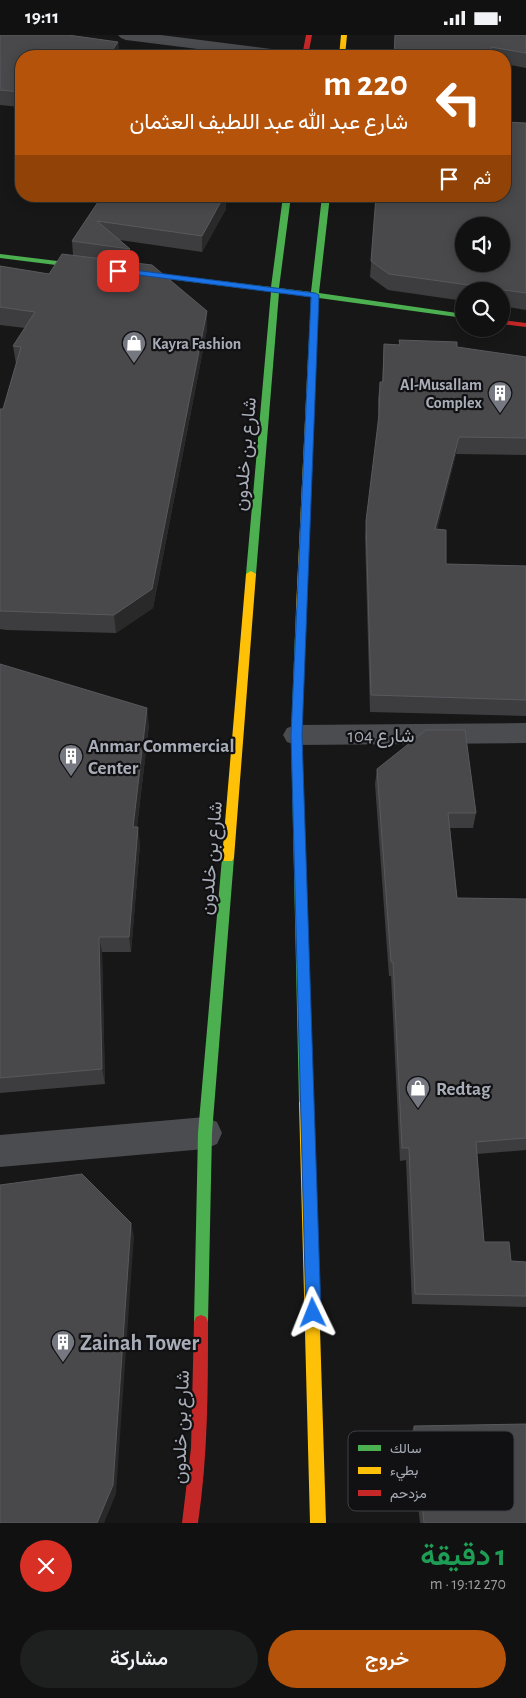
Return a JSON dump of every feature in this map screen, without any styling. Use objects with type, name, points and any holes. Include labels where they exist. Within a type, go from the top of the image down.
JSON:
[{"type":"street","points":[[126,35],[241,50]]},
{"type":"street","points":[[306,50],[309,35]]},
{"type":"street","points":[[343,50],[344,35]]},
{"type":"street","name":"شارع بن خلدون","points":[[190,1523],[195,1496],[199,1442],[205,1133],[275,290],[286,202]]},
{"type":"street","points":[[318,1523],[296,735],[315,295],[325,202]]},
{"type":"street","points":[[0,256],[315,295],[455,316]]},
{"type":"street","points":[[510,323],[526,325]]},
{"type":"street","name":"شارع 104","points":[[296,735],[526,733]]},
{"type":"street","points":[[0,1151],[205,1133]]},
{"type":"building","points":[[0,35],[68,35],[118,42],[112,50],[15,50],[15,91],[0,90]]},
{"type":"building","points":[[395,35],[526,35],[526,53],[491,47],[491,50],[394,50]]},
{"type":"building","points":[[511,122],[526,123],[526,293],[510,291],[510,282],[455,283],[389,274],[371,261],[376,202],[511,202]]},
{"type":"building","points":[[98,202],[221,202],[202,236],[97,221],[130,249],[72,241]]},
{"type":"building","points":[[62,254],[152,265],[207,311],[152,589],[114,615],[0,611],[0,409],[3,409],[21,347],[13,346],[35,312],[0,307],[0,266],[49,274]]},
{"type":"building","points":[[399,340],[457,342],[457,347],[526,357],[526,438],[459,437],[435,529],[446,530],[446,564],[526,566],[526,700],[371,695],[366,521],[379,415],[380,382],[383,382],[384,344],[400,345]]},
{"type":"building","points":[[0,664],[147,708],[133,827],[138,827],[129,937],[99,937],[102,1069],[0,1078]]},
{"type":"building","points":[[426,730],[465,730],[476,813],[448,813],[457,898],[526,899],[526,1138],[476,1142],[484,1242],[509,1242],[511,1261],[526,1262],[526,1296],[415,1294],[409,1148],[402,1148],[393,962],[391,962],[377,769]]},
{"type":"building","name":"Zainah Tower","points":[[82,1174],[131,1223],[113,1485],[97,1523],[0,1523],[0,1185]]},
{"type":"building","points":[[526,1424],[526,1523],[424,1523],[423,1511],[514,1511],[514,1431],[415,1431],[414,1426]]},
{"type":"traffic: fast","points":[[251,574],[275,290],[286,202]]},
{"type":"traffic: fast","points":[[312,358],[315,295],[325,202]]},
{"type":"traffic: fast","points":[[0,256],[315,295],[455,315]]},
{"type":"traffic: fast","points":[[301,609],[296,735],[306,1103]]},
{"type":"traffic: fast","points":[[201,1322],[205,1133],[228,858]]},
{"type":"traffic: slow","points":[[343,50],[344,35]]},
{"type":"traffic: slow","points":[[301,609],[312,358]]},
{"type":"traffic: slow","points":[[228,858],[251,574]]},
{"type":"traffic: slow","points":[[306,1103],[318,1523]]},
{"type":"traffic: jam","points":[[306,50],[309,35]]},
{"type":"traffic: jam","points":[[510,323],[526,325]]},
{"type":"traffic: jam","points":[[190,1523],[197,1473],[201,1322]]},
{"type":"place","name":"Kayra Fashion","points":[[134,364]]},
{"type":"place","name":"Al-Musallam Complex","points":[[500,414]]},
{"type":"place","name":"Anmar Commercial Center","points":[[71,777]]},
{"type":"place","name":"Redtag","points":[[418,1109]]},
{"type":"place","name":"Zainah Tower","points":[[63,1363]]},
{"type":"route","points":[[118,271],[315,295],[296,735],[313,1313]]}]
